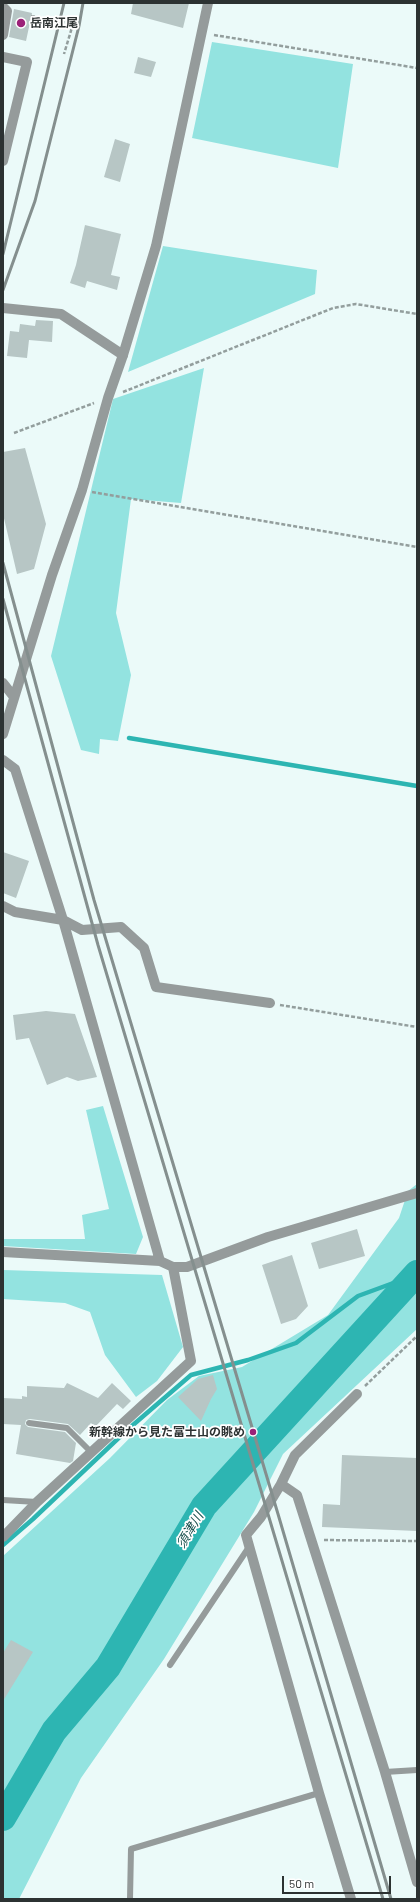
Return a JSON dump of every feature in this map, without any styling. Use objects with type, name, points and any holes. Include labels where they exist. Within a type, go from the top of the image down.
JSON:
[{"type":"street","points":[[3,734],[52,574],[82,490],[108,398],[123,355],[156,246],[208,3]]},
{"type":"street","points":[[3,6],[7,11],[3,35]]},
{"type":"street","points":[[3,57],[27,62],[3,161]]},
{"type":"street","points":[[3,308],[61,314],[123,355]]},
{"type":"street","points":[[3,683],[14,697]]},
{"type":"street","points":[[3,760],[15,769],[62,920],[160,1261]]},
{"type":"street","points":[[3,906],[15,912],[62,920],[82,930],[121,927],[144,948],[156,987],[270,1004]]},
{"type":"street","points":[[3,1252],[160,1261],[173,1267],[187,1266],[268,1237],[417,1193]]},
{"type":"street","points":[[3,1536],[37,1502],[191,1361],[173,1267]]},
{"type":"street","points":[[351,1899],[319,1793],[276,1635],[246,1535],[261,1517],[281,1484],[295,1455],[357,1394]]},
{"type":"street","points":[[281,1484],[296,1495],[385,1772],[417,1882]]},
{"type":"lane","points":[[29,1422],[67,1428],[92,1453]]},
{"type":"lane","points":[[3,1500],[37,1502]]},
{"type":"lane","points":[[170,1665],[249,1547]]},
{"type":"lane","points":[[385,1772],[417,1770]]},
{"type":"lane","points":[[130,1899],[131,1849],[319,1793]]},
{"type":"path","points":[[31,16],[73,24],[64,54]]},
{"type":"path","points":[[201,33],[417,68]]},
{"type":"path","points":[[14,433],[108,398],[333,308],[356,304],[417,314]]},
{"type":"path","points":[[82,490],[417,547]]},
{"type":"path","points":[[270,1004],[417,1027]]},
{"type":"path","points":[[357,1394],[417,1336]]},
{"type":"path","points":[[310,1539],[417,1541]]},
{"type":"shaded area","points":[[212,42],[353,64],[338,168],[192,138]]},
{"type":"shaded area","points":[[163,246],[317,270],[315,294],[128,372]]},
{"type":"shaded area","points":[[204,368],[181,503],[131,499],[116,613],[131,675],[118,741],[100,739],[99,754],[81,750],[51,656],[113,399]]},
{"type":"shaded area","points":[[103,1106],[143,1237],[136,1254],[3,1246],[3,1239],[85,1239],[82,1215],[109,1209],[86,1110]]},
{"type":"shaded area","points":[[417,1184],[417,1329],[283,1454],[254,1512],[164,1659],[81,1778],[19,1899],[3,1899],[3,1556],[110,1458],[167,1400],[199,1376],[242,1367],[328,1315],[399,1218],[408,1191]]},
{"type":"shaded area","points":[[3,1270],[162,1275],[183,1347],[157,1381],[136,1397],[105,1355],[90,1312],[65,1303],[3,1299]]},
{"type":"building","points":[[133,3],[189,3],[183,28],[131,14]]},
{"type":"building","points":[[14,9],[32,13],[26,41],[9,37]]},
{"type":"building","points":[[138,57],[156,62],[151,77],[134,73]]},
{"type":"building","points":[[115,139],[130,144],[120,182],[104,177]]},
{"type":"building","points":[[85,225],[121,234],[111,275],[120,277],[117,290],[87,281],[85,288],[70,283],[76,265]]},
{"type":"building","points":[[36,320],[53,321],[52,342],[29,340],[27,358],[7,356],[10,331],[19,332],[20,324],[35,326]]},
{"type":"building","points":[[25,448],[46,524],[34,569],[17,574],[3,514],[3,452]]},
{"type":"building","points":[[3,852],[29,861],[16,898],[3,893]]},
{"type":"building","points":[[46,1011],[75,1014],[97,1077],[78,1081],[67,1077],[47,1085],[29,1038],[16,1040],[13,1015]]},
{"type":"building","points":[[357,1229],[365,1256],[319,1269],[311,1243]]},
{"type":"building","points":[[292,1255],[308,1306],[296,1319],[281,1324],[262,1265]]},
{"type":"building","points":[[213,1375],[217,1389],[201,1421],[178,1397],[198,1379]]},
{"type":"building","points":[[67,1383],[98,1398],[112,1383],[131,1401],[123,1409],[117,1404],[95,1427],[91,1423],[80,1435],[68,1424],[30,1419],[26,1420],[25,1424],[28,1427],[65,1432],[76,1443],[73,1461],[70,1463],[16,1454],[21,1425],[3,1424],[3,1398],[22,1399],[22,1396],[27,1397],[27,1386],[64,1388]]},
{"type":"building","points":[[342,1455],[417,1458],[417,1531],[322,1527],[323,1504],[340,1505]]},
{"type":"building","points":[[11,1640],[33,1652],[3,1701],[3,1653]]},
{"type":"waterway","points":[[129,738],[417,786]]},
{"type":"waterway","name":"須津川","points":[[3,1818],[54,1731],[108,1667],[204,1506],[417,1273]]},
{"type":"waterway","points":[[3,1545],[33,1519],[126,1431],[191,1375],[248,1360],[296,1343],[358,1296],[415,1275],[417,1276]]},
{"type":"railway","points":[[3,254],[64,3]]},
{"type":"railway","points":[[3,290],[35,201],[79,26],[83,3]]},
{"type":"railway","points":[[3,563],[94,900],[278,1514],[391,1899]]},
{"type":"railway","points":[[3,599],[98,945],[383,1899]]},
{"type":"place","name":"岳南江尾","points":[[21,23]]},
{"type":"place","name":"新幹線から見た富士山の眺め","points":[[253,1432]]}]
